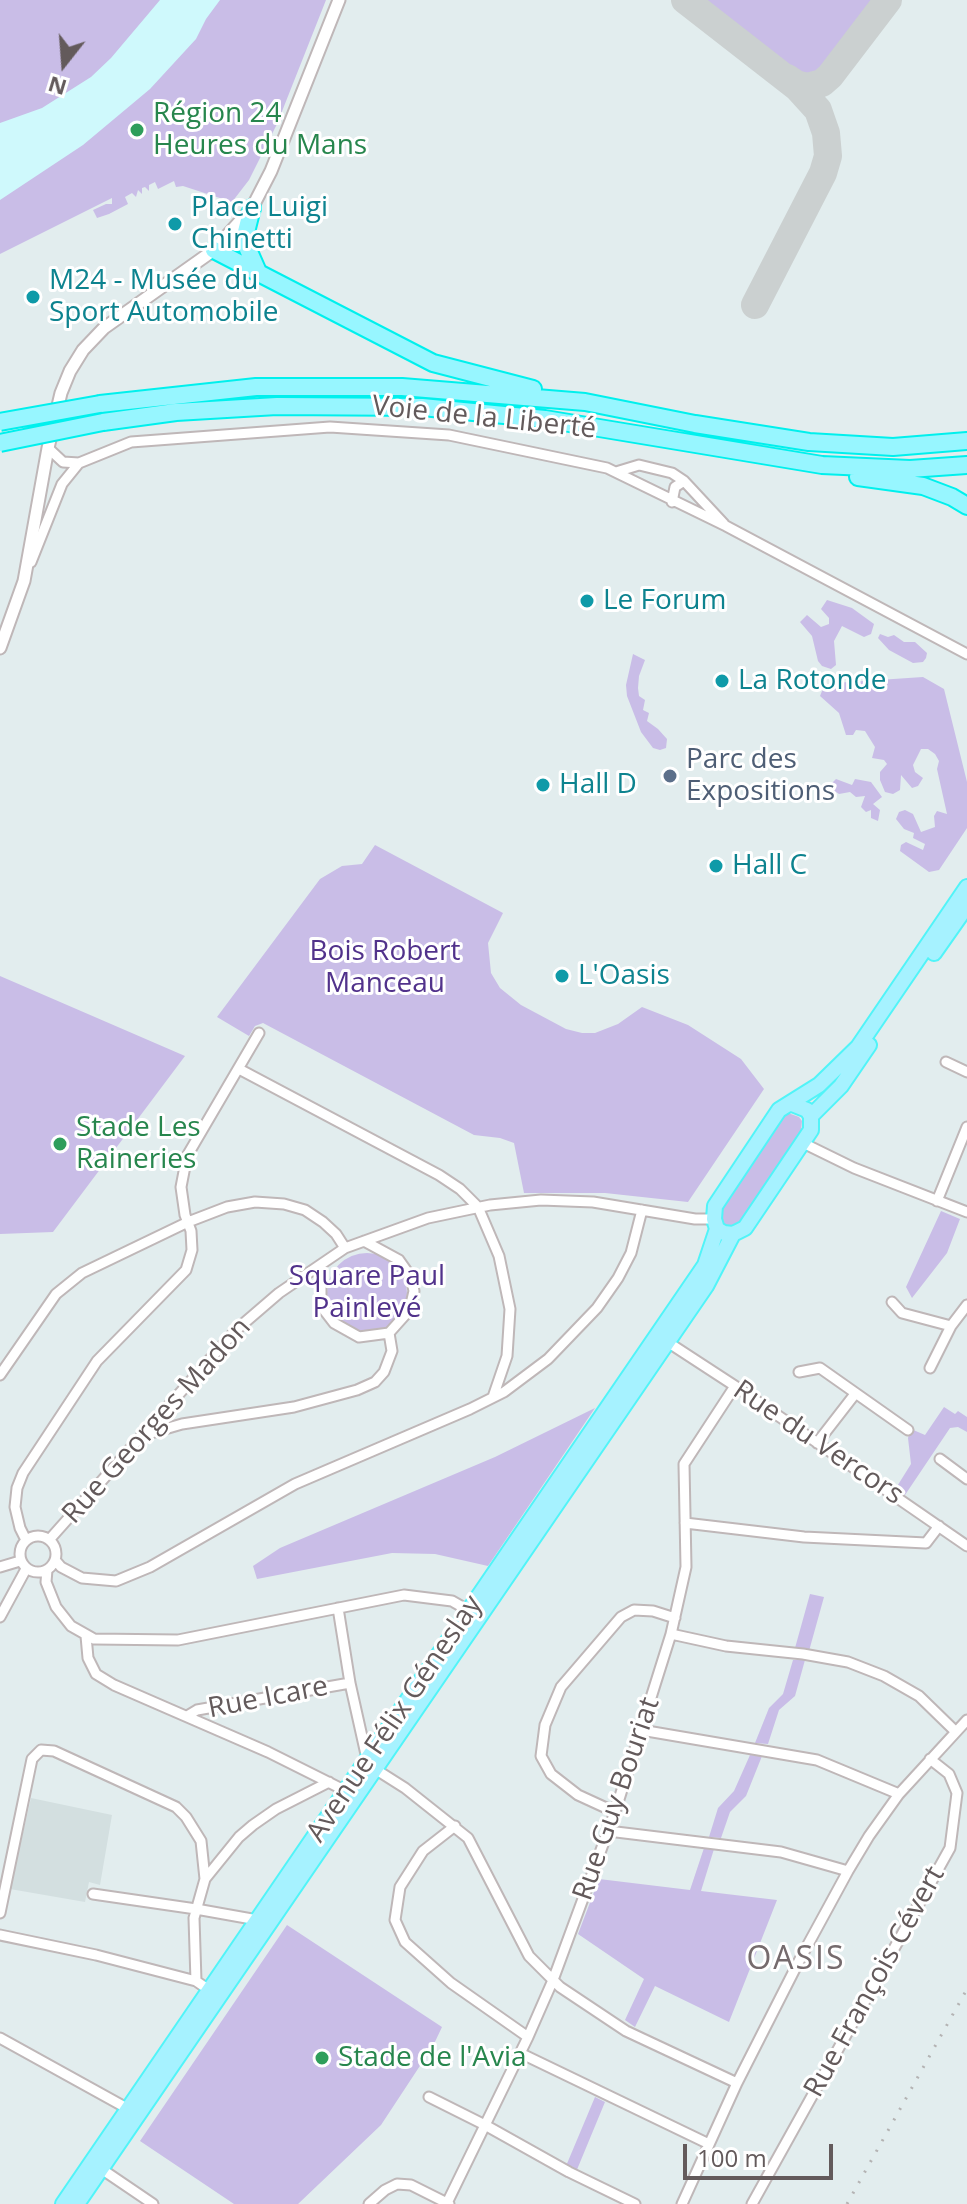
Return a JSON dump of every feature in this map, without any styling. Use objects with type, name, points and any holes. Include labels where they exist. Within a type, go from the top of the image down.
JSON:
[{"type":"highway","points":[[252,208],[246,232],[247,247],[258,272]]},
{"type":"highway","points":[[214,250],[433,363],[585,402]]},
{"type":"highway","name":"Voie de la Liberté","points":[[0,422],[100,404],[201,392],[329,385],[454,390],[585,402],[809,442],[893,447],[967,441]]},
{"type":"highway","name":"Voie de la Liberté","points":[[0,443],[103,422],[222,409],[312,405],[392,406],[545,419],[822,465],[910,469],[967,465]]},
{"type":"highway","points":[[712,449],[773,466],[923,486],[967,506]]},
{"type":"main road","points":[[792,1104],[825,1080],[858,1047],[967,887]]},
{"type":"main road","points":[[792,1104],[807,1110],[811,1116],[848,1077],[967,906]]},
{"type":"main road","name":"Avenue Félix Géneslay","points":[[63,2204],[96,2165],[662,1339],[705,1265],[715,1224],[715,1206],[779,1110],[792,1104]]},
{"type":"main road","name":"Avenue Félix Géneslay","points":[[662,1339],[717,1270],[733,1234],[745,1228],[803,1143],[811,1130],[811,1116]]},
{"type":"main road","points":[[715,1224],[733,1234]]},
{"type":"main road","name":"Avenue Félix Géneslay","points":[[77,2204],[96,2165]]},
{"type":"street","points":[[24,581],[61,393],[83,350],[124,312],[214,250],[252,208],[271,171],[339,0]]},
{"type":"street","points":[[48,448],[63,462],[79,463],[131,442],[330,427],[449,435],[598,465],[726,526],[966,654]]},
{"type":"street","points":[[0,648],[62,484],[79,463]]},
{"type":"street","points":[[616,472],[639,465],[672,473],[684,481],[726,526]]},
{"type":"street","points":[[672,502],[675,487],[684,481]]},
{"type":"street","points":[[26,1540],[15,1507],[17,1488],[23,1473],[97,1361],[186,1270],[192,1250],[181,1187],[187,1156],[259,1033]]},
{"type":"street","points":[[946,1062],[967,1072]]},
{"type":"street","points":[[239,1069],[439,1175],[460,1189],[478,1207],[499,1256],[510,1309],[507,1356],[493,1397]]},
{"type":"street","points":[[937,1201],[967,1127]]},
{"type":"street","points":[[803,1143],[854,1168],[967,1212]]},
{"type":"street","points":[[0,1375],[56,1294],[82,1273],[188,1222],[227,1207],[255,1202],[284,1204],[305,1210],[323,1222],[345,1248],[428,1218],[478,1207],[541,1200],[593,1202],[715,1224]]},
{"type":"street","points":[[55,1560],[61,1567],[82,1578],[116,1581],[150,1567],[295,1484],[515,1385],[548,1359],[597,1308],[631,1253],[642,1210]]},
{"type":"street","points":[[321,1266],[321,1300],[334,1323],[359,1337],[389,1333],[411,1304],[414,1291],[411,1277],[399,1260],[364,1241]]},
{"type":"street","name":"Rue Georges Madon","points":[[49,1540],[236,1330],[279,1293],[345,1248]]},
{"type":"street","points":[[892,1302],[902,1313],[951,1326]]},
{"type":"street","points":[[930,1368],[951,1326],[967,1305]]},
{"type":"street","points":[[141,1436],[182,1424],[294,1407],[357,1390],[375,1382],[384,1372],[392,1351],[389,1333]]},
{"type":"street","name":"Rue du Vercors","points":[[662,1339],[967,1546]]},
{"type":"street","points":[[799,1372],[820,1368],[908,1430]]},
{"type":"street","name":"Rue Guy Bouriat","points":[[448,2203],[553,1980],[615,1812],[671,1634],[686,1567],[684,1464],[735,1386]]},
{"type":"street","points":[[817,1443],[855,1394]]},
{"type":"street","points":[[940,1459],[967,1479]]},
{"type":"street","points":[[685,1523],[791,1536],[926,1543],[939,1526]]},
{"type":"street","points":[[0,1617],[23,1565],[19,1553],[26,1540],[40,1536],[49,1540],[55,1549],[55,1560],[47,1570],[46,1582],[56,1607],[71,1626],[94,1639],[178,1640],[404,1595],[452,1601],[474,1614]]},
{"type":"street","points":[[0,1567],[23,1565],[36,1573],[47,1570]]},
{"type":"street","points":[[338,1608],[350,1683],[371,1764],[468,1838],[529,1956],[553,1980],[626,2031],[737,2083]]},
{"type":"street","points":[[615,1812],[578,1795],[551,1774],[541,1756],[545,1725],[561,1687],[621,1617],[634,1610],[653,1611],[675,1618]]},
{"type":"street","points":[[671,1634],[726,1646],[848,1662],[884,1676],[919,1696],[955,1731]]},
{"type":"street","points":[[86,1636],[88,1658],[96,1674],[114,1685],[351,1794]]},
{"type":"street","name":"Rue Icare","points":[[187,1716],[197,1710],[350,1683]]},
{"type":"street","points":[[682,2204],[737,2083],[848,1871],[899,1794],[967,1720]]},
{"type":"street","points":[[641,1730],[817,1760],[899,1794]]},
{"type":"street","points":[[0,1913],[32,1759],[41,1750],[54,1751],[176,1807],[201,1841],[205,1879]]},
{"type":"street","name":"Rue François Cévert","points":[[752,2204],[950,1848],[957,1793],[949,1774],[930,1759]]},
{"type":"street","points":[[196,1981],[196,1909],[205,1879],[239,1837],[253,1825],[276,1809],[329,1782]]},
{"type":"street","points":[[455,1826],[423,1851],[400,1887],[395,1920],[405,1942],[451,1983],[528,2037]]},
{"type":"street","points":[[608,1831],[781,1852],[848,1871]]},
{"type":"street","points":[[93,1894],[196,1909],[262,1924]]},
{"type":"street","points":[[0,1935],[96,1955],[196,1981],[214,1993]]},
{"type":"street","points":[[0,2038],[133,2111]]},
{"type":"street","points":[[520,2053],[709,2144]]},
{"type":"street","points":[[429,2097],[635,2204]]},
{"type":"street","points":[[96,2165],[153,2204]]},
{"type":"street","points":[[369,2204],[397,2184],[411,2185],[448,2203]]},
{"type":"shaded area","points":[[31,1798],[112,1815],[100,1885],[89,1882],[85,1902],[10,1889]]},
{"type":"green space","name":"Région 24 Heures du Mans","points":[[0,0],[326,0],[277,124],[249,180],[232,202],[183,186],[176,187],[174,181],[158,189],[155,182],[149,185],[149,191],[145,187],[142,194],[138,190],[136,197],[132,193],[125,197],[128,204],[109,214],[97,218],[93,210],[112,204],[112,198],[0,254]]},
{"type":"green space","points":[[698,0],[876,0],[825,66],[814,74],[806,75],[795,74]]},
{"type":"green space","points":[[827,600],[852,608],[874,624],[871,634],[864,637],[842,626],[834,641],[836,665],[831,669],[818,661],[812,636],[800,622],[807,615],[821,627],[829,624],[829,618],[821,609]]},
{"type":"green space","points":[[880,634],[888,637],[894,635],[904,642],[915,642],[927,653],[926,658],[923,662],[913,663],[889,650],[878,638]]},
{"type":"green space","points":[[633,654],[645,660],[639,676],[639,696],[645,700],[643,710],[649,713],[647,721],[667,739],[666,748],[660,750],[653,748],[641,732],[627,696],[626,685]]},
{"type":"green space","points":[[923,677],[944,689],[967,782],[967,828],[939,870],[929,872],[900,851],[901,845],[906,842],[923,850],[925,844],[913,838],[914,833],[904,829],[896,819],[899,812],[905,810],[913,814],[921,832],[935,827],[937,811],[947,814],[937,769],[939,761],[935,754],[921,749],[913,765],[915,772],[923,778],[918,786],[912,788],[901,775],[900,790],[893,794],[885,792],[880,772],[887,764],[884,760],[872,758],[875,747],[865,731],[856,730],[853,735],[846,735],[839,713],[820,696],[824,686],[834,683]]},
{"type":"green space","points":[[836,779],[852,785],[855,779],[871,782],[882,797],[873,804],[880,810],[878,821],[871,818],[871,810],[866,812],[861,807],[865,796],[856,797],[850,792],[839,794],[833,790],[832,783]]},
{"type":"green space","name":"Bois Robert Manceau","points":[[375,845],[503,913],[488,943],[491,973],[500,988],[521,1005],[566,1029],[582,1033],[595,1033],[618,1024],[642,1007],[688,1025],[741,1059],[764,1089],[688,1202],[605,1193],[524,1193],[514,1143],[474,1135],[263,1023],[255,1026],[249,1036],[217,1017],[320,879],[342,866],[362,864]]},
{"type":"green space","name":"Stade Les Raineries","points":[[0,976],[185,1056],[53,1232],[0,1234]]},
{"type":"green space","points":[[788,1113],[802,1121],[801,1131],[743,1224],[729,1228],[721,1221],[721,1208],[780,1116]]},
{"type":"green space","points":[[941,1211],[960,1219],[947,1253],[912,1298],[906,1287]]},
{"type":"green space","name":"Square Paul Painlevé","points":[[367,1253],[382,1256],[395,1265],[404,1278],[407,1293],[404,1308],[395,1321],[382,1330],[367,1333],[352,1330],[339,1321],[330,1308],[327,1293],[330,1278],[339,1265],[352,1256]]},
{"type":"green space","points":[[944,1407],[967,1417],[967,1432],[958,1427],[950,1428],[905,1495],[896,1488],[911,1464],[908,1438],[911,1429],[925,1435]]},
{"type":"green space","points":[[595,1408],[488,1566],[435,1554],[392,1553],[257,1579],[253,1566],[280,1548],[495,1457]]},
{"type":"green space","points":[[810,1594],[824,1597],[809,1651],[795,1648]]},
{"type":"green space","points":[[793,1660],[805,1660],[795,1696],[779,1710],[768,1744],[755,1743],[769,1708],[783,1694]]},
{"type":"green space","points":[[750,1755],[762,1756],[746,1796],[730,1812],[721,1838],[709,1837],[718,1808],[734,1791]]},
{"type":"green space","points":[[704,1848],[714,1849],[701,1891],[777,1900],[729,2022],[655,1986],[635,2027],[625,2020],[644,1979],[578,1934],[599,1879],[690,1890]]},
{"type":"green space","name":"Stade de l'Avia","points":[[287,1925],[442,2027],[381,2125],[298,2204],[234,2204],[140,2141]]},
{"type":"green space","points":[[595,2097],[605,2102],[576,2172],[566,2166]]},
{"type":"sand","points":[[160,0],[220,0],[196,39],[150,89],[83,145],[0,200],[0,123],[42,108],[91,77]]},
{"type":"taxiway","points":[[685,0],[798,88],[818,110],[826,133],[828,156],[823,173],[755,305]]},
{"type":"taxiway","points":[[787,78],[807,87],[822,83],[888,0]]},
{"type":"railway","points":[[847,2204],[967,1989]]},
{"type":"place","name":"Région 24 Heures du Mans","points":[[137,130]]},
{"type":"place","name":"Place Luigi Chinetti","points":[[175,224]]},
{"type":"place","name":"M24 - Musée du Sport Automobile","points":[[33,297]]},
{"type":"place","name":"Le Forum","points":[[587,601]]},
{"type":"place","name":"La Rotonde","points":[[722,681]]},
{"type":"place","name":"Parc des Expositions","points":[[670,776]]},
{"type":"place","name":"Hall D","points":[[543,785]]},
{"type":"place","name":"Hall C","points":[[716,866]]},
{"type":"place","name":"L'Oasis","points":[[562,976]]},
{"type":"place","name":"Stade Les Raineries","points":[[60,1144]]},
{"type":"place","name":"Stade de l'Avia","points":[[322,2058]]},
{"type":"district","name":"OASIS","points":[[796,1960]]}]
